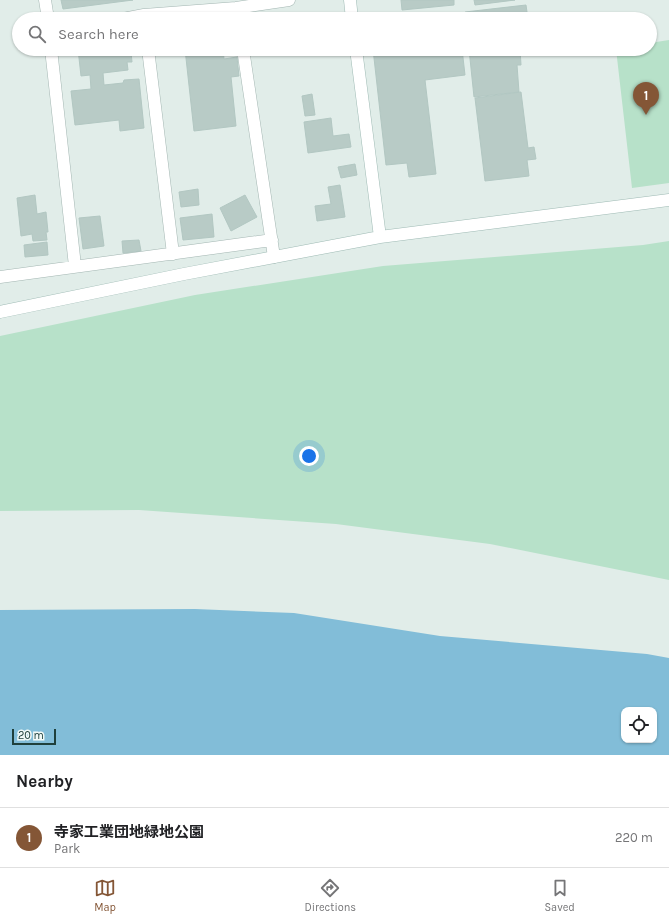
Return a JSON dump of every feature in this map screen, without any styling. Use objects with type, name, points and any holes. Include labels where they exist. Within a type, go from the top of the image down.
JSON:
[{"type":"street","points":[[45,0],[47,12]]},
{"type":"street","points":[[241,12],[289,0]]},
{"type":"street","points":[[350,0],[351,12]]},
{"type":"street","points":[[52,56],[75,266]]},
{"type":"street","points":[[149,56],[173,254]]},
{"type":"street","points":[[244,56],[274,257]]},
{"type":"street","points":[[357,56],[380,237]]},
{"type":"street","points":[[0,312],[380,237],[669,200]]},
{"type":"street","points":[[0,277],[272,240]]},
{"type":"green space","points":[[669,40],[669,183],[632,188],[617,56],[657,56],[657,42]]},
{"type":"green space","points":[[669,241],[669,580],[490,544],[336,524],[139,510],[0,511],[0,336],[195,295],[383,266],[643,245]]},
{"type":"water","points":[[195,609],[294,613],[440,636],[647,654],[669,658],[669,755],[0,755],[0,610]]},
{"type":"building","points":[[61,0],[133,0],[63,9]]},
{"type":"building","points":[[401,0],[454,0],[454,5],[402,10]]},
{"type":"building","points":[[474,0],[515,0],[475,5]]},
{"type":"building","points":[[526,5],[527,12],[465,12]]},
{"type":"building","points":[[79,56],[131,56],[132,62],[127,62],[128,70],[103,73],[104,85],[123,83],[124,80],[139,79],[144,128],[120,131],[119,120],[75,125],[71,91],[91,89],[90,75],[81,76]]},
{"type":"building","points":[[186,56],[224,56],[224,59],[237,57],[239,76],[231,77],[236,126],[194,131]]},
{"type":"building","points":[[374,56],[463,56],[465,75],[425,80],[436,174],[409,177],[407,163],[386,165]]},
{"type":"building","points":[[470,56],[520,56],[521,65],[517,65],[519,92],[474,97]]},
{"type":"building","points":[[521,92],[528,148],[534,147],[536,159],[527,160],[529,176],[485,181],[475,98]]},
{"type":"building","points":[[312,94],[315,115],[305,116],[302,96]]},
{"type":"building","points":[[331,118],[333,136],[349,134],[351,147],[308,153],[304,122]]},
{"type":"building","points":[[355,164],[357,175],[341,178],[338,167]]},
{"type":"building","points":[[340,185],[345,217],[317,221],[315,206],[331,204],[328,187]]},
{"type":"building","points":[[198,189],[199,205],[181,207],[179,192]]},
{"type":"building","points":[[35,195],[37,214],[46,212],[48,232],[46,232],[47,240],[33,241],[32,234],[21,236],[17,198]]},
{"type":"building","points":[[245,195],[257,217],[231,231],[220,208]]},
{"type":"building","points":[[212,214],[214,237],[183,240],[180,218]]},
{"type":"building","points":[[100,216],[104,246],[83,249],[79,218]]},
{"type":"building","points":[[139,240],[141,251],[123,253],[122,241]]},
{"type":"building","points":[[47,242],[48,255],[25,257],[24,245]]},
{"type":"place","name":"寺家工業団地緑地公園","points":[[646,115]]}]
